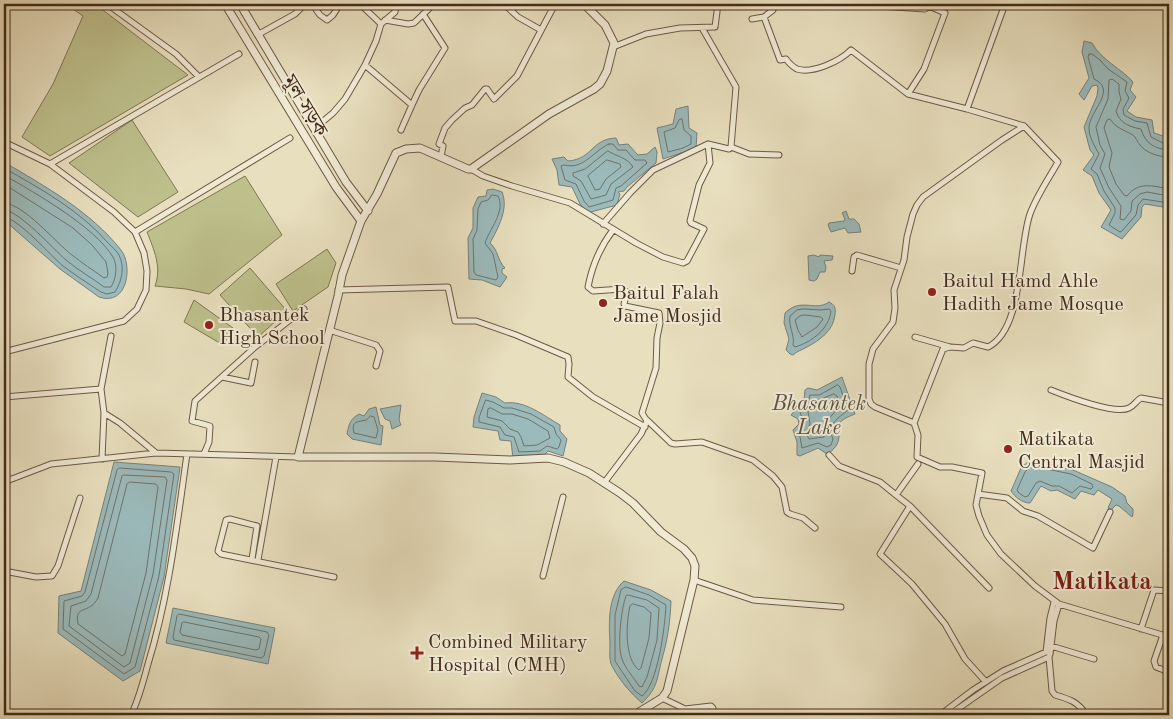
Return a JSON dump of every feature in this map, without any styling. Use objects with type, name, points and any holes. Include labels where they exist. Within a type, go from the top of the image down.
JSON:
[{"type":"street","points":[[107,4],[176,54],[199,77]]},
{"type":"street","name":"মূল সড়ক","points":[[225,4],[336,187],[362,222]]},
{"type":"street","name":"মূল সড়ক","points":[[240,4],[346,182],[368,211]]},
{"type":"street","points":[[259,34],[301,9],[305,4]]},
{"type":"street","points":[[312,4],[320,15],[327,20],[333,15],[340,4]]},
{"type":"street","points":[[360,4],[383,22],[408,24],[414,23],[434,4]]},
{"type":"street","points":[[315,128],[339,108],[350,92],[365,65],[383,22],[395,12],[396,4]]},
{"type":"street","points":[[504,4],[518,17],[541,30]]},
{"type":"street","points":[[441,157],[443,146],[439,144],[445,128],[458,114],[472,105],[485,89],[494,99],[518,76],[555,4]]},
{"type":"street","points":[[471,169],[549,114],[594,90],[600,84],[607,71],[614,43],[605,26],[584,4]]},
{"type":"street","points":[[613,47],[646,34],[680,28],[715,27],[718,4]]},
{"type":"street","points":[[752,19],[764,17],[773,10],[775,4]]},
{"type":"street","points":[[879,4],[879,6],[925,9],[929,6],[945,13],[924,69],[908,94]]},
{"type":"street","points":[[967,109],[1005,4]]},
{"type":"street","points":[[401,130],[419,90],[445,48],[422,14]]},
{"type":"street","points":[[764,17],[780,60],[786,59],[795,68],[806,71],[832,63],[841,59],[851,50],[908,94],[1024,126],[1058,162],[1030,214],[1020,264],[1020,284],[1011,316],[998,342],[988,347],[973,343],[968,344],[964,348],[950,347],[915,337]]},
{"type":"street","points":[[702,28],[736,87],[731,147]]},
{"type":"street","points":[[50,164],[239,54]]},
{"type":"street","points":[[262,64],[272,58]]},
{"type":"street","points":[[365,65],[412,105]]},
{"type":"street","points":[[914,424],[875,408],[869,399],[869,364],[873,349],[893,322],[895,308],[894,290],[913,214],[923,197],[1024,126]]},
{"type":"street","points":[[135,232],[290,138]]},
{"type":"street","points":[[4,142],[50,164],[114,212],[135,232],[144,253],[147,271],[146,290],[138,309],[124,321],[4,352]]},
{"type":"street","points":[[298,457],[342,275],[362,222],[396,153],[406,149],[420,148],[484,176],[570,203],[613,230],[663,257],[683,263],[687,261],[704,229],[690,221],[699,185],[710,163],[708,144]]},
{"type":"street","points":[[603,224],[653,170],[708,144],[729,149],[731,147],[749,154],[779,155]]},
{"type":"street","points":[[613,230],[603,244],[592,268],[588,287],[593,291],[626,290],[624,304],[628,308],[659,313],[656,368],[642,413],[671,443],[702,442],[754,460],[773,476],[782,487],[788,512],[803,518],[815,528]]},
{"type":"street","points":[[852,271],[854,257],[857,254],[901,268]]},
{"type":"street","points":[[338,290],[448,287],[454,321],[476,321],[516,335],[568,358],[568,377],[593,397],[645,427]]},
{"type":"street","points":[[204,454],[209,442],[210,426],[192,421],[195,401],[255,347],[304,309]]},
{"type":"street","points":[[329,330],[376,345],[380,351],[376,366]]},
{"type":"street","points":[[102,459],[104,413],[101,389],[111,336]]},
{"type":"street","points":[[950,347],[943,349],[914,424],[918,435],[917,457],[940,467],[952,467],[982,473],[976,505],[978,516],[993,544],[1035,586],[1057,603],[1169,637]]},
{"type":"street","points":[[222,377],[251,383],[256,362]]},
{"type":"street","points":[[4,397],[101,389]]},
{"type":"street","points":[[1051,390],[1097,406],[1125,409],[1130,408],[1141,398],[1169,403]]},
{"type":"street","points":[[104,413],[120,423],[156,453]]},
{"type":"street","points":[[604,483],[645,427],[647,420]]},
{"type":"street","points":[[4,482],[51,464],[156,453],[276,457],[434,457],[510,460],[548,458],[575,467],[604,483],[633,503],[651,523],[684,549],[692,558],[695,566],[694,580],[667,691],[662,698],[634,715]]},
{"type":"street","points":[[131,715],[137,702],[158,633],[187,454]]},
{"type":"street","points":[[829,455],[839,466],[880,482],[910,506],[989,588]]},
{"type":"street","points":[[258,560],[276,457]]},
{"type":"street","points":[[896,495],[918,464]]},
{"type":"street","points":[[978,494],[1008,498],[1023,510],[1038,516],[1094,548],[1110,512]]},
{"type":"street","points":[[543,576],[563,497]]},
{"type":"street","points":[[4,571],[36,577],[52,576],[58,566],[80,498]]},
{"type":"street","points":[[910,506],[880,554],[912,584],[945,624],[965,659],[986,682]]},
{"type":"street","points":[[252,559],[257,526],[230,519],[226,520],[218,551],[221,554],[258,560],[334,577]]},
{"type":"street","points":[[694,580],[753,600],[842,607]]},
{"type":"street","points":[[1141,629],[1154,590],[1169,591]]},
{"type":"street","points":[[1057,603],[1049,657],[1052,691],[1055,695],[1069,699],[1080,706],[1086,715]]},
{"type":"street","points":[[940,715],[1003,671],[1046,652],[1050,618],[1057,603]]},
{"type":"street","points":[[1163,635],[1154,660],[1156,667],[1169,672]]},
{"type":"street","points":[[1051,646],[1094,659]]},
{"type":"street","points":[[949,715],[1002,678],[1049,657]]},
{"type":"street","points":[[662,698],[686,710],[712,706],[713,715]]},
{"type":"green space","points":[[66,4],[95,4],[188,75],[50,156],[22,137],[53,84],[83,16]]},
{"type":"green space","points":[[132,120],[178,192],[138,217],[69,163]]},
{"type":"green space","points":[[245,176],[282,235],[209,294],[186,289],[155,286],[158,272],[157,265],[147,232]]},
{"type":"green space","points":[[327,249],[336,263],[328,287],[293,311],[276,284]]},
{"type":"green space","points":[[250,268],[287,311],[258,337],[220,295]]},
{"type":"green space","name":"Bhasantek High School","points":[[194,300],[233,328],[223,345],[184,322]]},
{"type":"water","points":[[1084,41],[1092,43],[1106,60],[1133,82],[1130,90],[1136,97],[1127,111],[1136,117],[1152,120],[1154,133],[1169,138],[1169,208],[1145,204],[1142,207],[1141,217],[1122,239],[1101,227],[1111,210],[1099,193],[1092,176],[1083,170],[1094,155],[1090,150],[1084,127],[1097,96],[1098,88],[1097,85],[1092,86],[1084,100],[1079,94],[1089,78],[1082,52]]},
{"type":"water","points":[[688,106],[689,128],[697,133],[696,148],[663,159],[657,128],[673,124],[676,109]]},
{"type":"water","points":[[616,138],[619,145],[628,144],[638,155],[647,154],[655,147],[657,152],[656,163],[624,191],[618,192],[620,194],[617,205],[587,213],[580,204],[572,187],[559,185],[557,170],[552,159],[564,157],[568,161],[583,157],[601,142]]},
{"type":"water","points":[[4,162],[67,201],[96,223],[121,250],[127,265],[127,274],[122,290],[116,296],[109,298],[99,297],[60,269],[4,220]]},
{"type":"water","points":[[493,189],[502,192],[504,198],[502,218],[490,243],[505,268],[502,269],[502,273],[507,277],[500,287],[482,280],[469,279],[468,238],[473,228],[473,208],[478,197],[486,196],[487,190]]},
{"type":"water","points":[[846,211],[849,219],[854,219],[859,224],[861,232],[848,233],[845,228],[831,232],[829,223],[844,221],[842,213]]},
{"type":"water","points":[[814,255],[819,257],[820,255],[833,256],[832,260],[824,261],[825,272],[820,272],[814,281],[809,280],[808,256]]},
{"type":"water","points":[[829,302],[834,306],[835,310],[834,321],[829,330],[812,344],[793,355],[790,354],[786,350],[789,339],[784,323],[785,313],[797,306],[818,306]]},
{"type":"water","name":"Bhasantek Lake","points":[[842,377],[855,414],[845,419],[838,426],[836,433],[839,436],[838,442],[830,452],[827,454],[818,448],[800,456],[797,455],[797,442],[793,430],[799,424],[798,419],[791,415],[804,400],[805,390],[808,388],[817,390]]},
{"type":"water","points":[[482,393],[496,397],[505,403],[527,406],[560,425],[560,431],[567,439],[563,456],[548,451],[543,456],[513,458],[511,441],[500,440],[498,431],[473,427],[474,417]]},
{"type":"water","points":[[401,405],[399,420],[401,425],[392,429],[390,421],[385,419],[380,409]]},
{"type":"water","points":[[376,407],[380,425],[383,426],[381,445],[352,439],[347,434],[352,420],[359,414],[364,416],[369,409]]},
{"type":"water","points":[[1030,460],[1073,470],[1112,487],[1125,496],[1127,503],[1133,509],[1132,517],[1119,506],[1116,505],[1111,510],[1108,508],[1112,499],[1098,490],[1094,495],[1081,491],[1075,499],[1057,490],[1051,491],[1041,486],[1030,503],[1022,501],[1011,491],[1021,468]]},
{"type":"water","points":[[114,462],[180,467],[164,577],[140,671],[123,681],[58,633],[59,596],[81,591]]},
{"type":"water","points":[[624,581],[651,590],[671,601],[667,637],[658,677],[651,692],[642,703],[621,680],[610,659],[610,611],[614,594]]},
{"type":"water","points":[[173,608],[275,628],[268,664],[166,643]]},
{"type":"place","name":"Baitul Hamd Ahle Hadith Jame Mosque","points":[[932,292]]},
{"type":"place","name":"Baitul Falah Jame Mosjid","points":[[603,303]]},
{"type":"place","name":"Bhasantek High School","points":[[209,325]]},
{"type":"place","name":"Matikata Central Masjid","points":[[1008,449]]},
{"type":"place","name":"Combined Military Hospital (CMH)","points":[[417,653]]},
{"type":"district","name":"Matikata","points":[[1102,580]]}]
